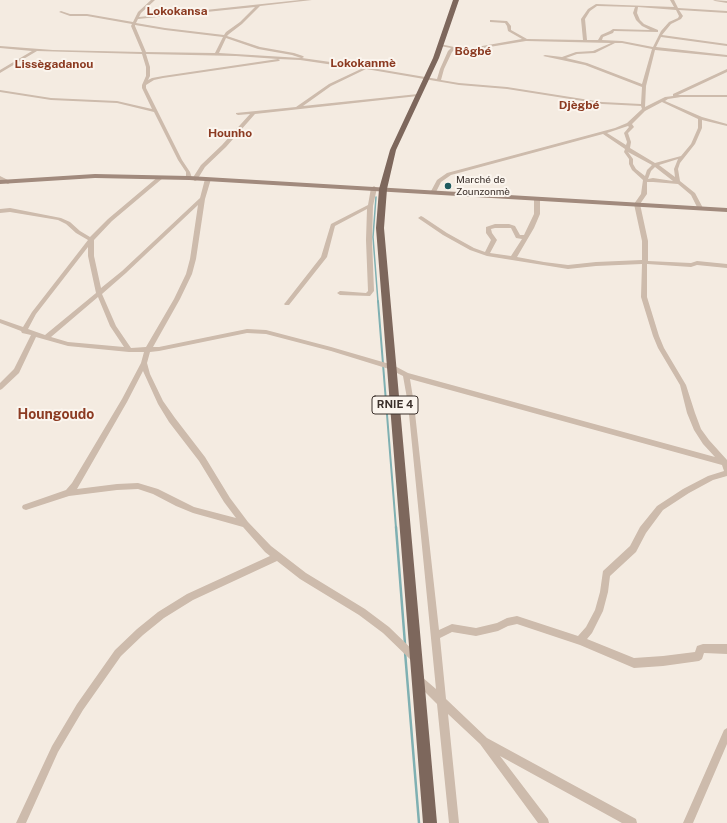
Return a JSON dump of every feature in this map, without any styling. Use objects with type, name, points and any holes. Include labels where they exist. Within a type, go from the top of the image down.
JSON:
[{"type":"main road","name":"RNIE 4","points":[[430,823],[419,680],[391,367],[374,240],[378,189],[402,128],[441,45],[456,0]]},
{"type":"street","points":[[144,85],[149,75],[144,53],[134,30],[134,23],[139,13],[153,0]]},
{"type":"street","points":[[136,18],[310,0]]},
{"type":"street","points":[[621,0],[624,5]]},
{"type":"street","points":[[433,193],[439,181],[449,174],[604,133],[629,124],[643,108],[644,86],[654,48],[662,32],[670,23],[681,17],[681,13],[672,0]]},
{"type":"street","points":[[715,0],[727,2]]},
{"type":"street","points":[[585,40],[583,19],[591,8],[600,5],[624,5],[678,10],[727,12]]},
{"type":"street","points":[[216,55],[225,36],[258,6]]},
{"type":"street","points":[[638,6],[636,15],[640,22],[657,31]]},
{"type":"street","points":[[61,12],[66,14],[87,15],[225,36],[259,48],[293,54],[312,60]]},
{"type":"street","points":[[491,21],[506,22],[509,26],[509,30],[526,40]]},
{"type":"street","points":[[599,41],[602,36],[612,32],[613,30],[662,32]]},
{"type":"street","points":[[660,36],[727,45]]},
{"type":"street","points":[[678,39],[686,51]]},
{"type":"street","points":[[441,45],[454,48],[481,48],[526,40],[585,40],[617,42],[663,50],[727,56]]},
{"type":"street","points":[[562,58],[576,53],[594,52],[609,44],[617,42]]},
{"type":"street","points":[[0,47],[36,50],[216,55],[312,60],[439,80],[643,108],[662,101],[727,70]]},
{"type":"street","points":[[439,80],[450,51],[454,48]]},
{"type":"street","points":[[0,72],[36,50]]},
{"type":"street","points":[[545,56],[562,58],[586,64],[644,86]]},
{"type":"street","points":[[144,85],[156,78],[286,58]]},
{"type":"street","points":[[296,109],[330,85],[366,68]]},
{"type":"street","points":[[144,85],[180,160],[192,179]]},
{"type":"street","points":[[0,91],[51,99],[117,102],[156,111]]},
{"type":"street","points":[[238,114],[418,95]]},
{"type":"street","points":[[667,98],[681,96],[727,96]]},
{"type":"street","points":[[662,101],[700,118],[727,125]]},
{"type":"street","points":[[192,179],[252,113]]},
{"type":"street","points":[[678,183],[676,169],[681,157],[693,144],[700,128],[700,118]]},
{"type":"street","points":[[629,124],[632,126],[626,133],[629,142],[626,152],[631,159],[631,164],[634,170],[646,179],[646,181],[653,180],[678,183]]},
{"type":"street","points":[[604,133],[638,156],[655,165],[693,194],[700,208]]},
{"type":"street","points":[[631,159],[638,156]]},
{"type":"street","points":[[681,157],[655,165],[649,170],[644,194],[637,204],[645,241],[643,262],[644,297],[656,336],[661,348],[683,385],[691,413],[698,430],[726,467]]},
{"type":"street","points":[[0,178],[4,182],[95,176],[208,179],[727,210]]},
{"type":"street","points":[[24,331],[34,313],[91,240],[110,220],[161,177]]},
{"type":"street","points":[[68,494],[75,485],[144,363],[147,351],[170,312],[189,274],[193,259],[202,199],[208,179]]},
{"type":"street","points":[[340,293],[368,295],[372,291],[374,240],[370,206],[378,189]]},
{"type":"street","points":[[46,338],[99,293],[202,199]]},
{"type":"street","points":[[513,258],[537,214],[537,199]]},
{"type":"street","points":[[288,304],[324,257],[327,251],[330,230],[333,225],[370,206]]},
{"type":"street","points":[[0,211],[10,210],[60,219],[91,240]]},
{"type":"street","points":[[421,218],[445,234],[472,249],[487,254],[557,266],[568,267],[643,262],[691,265],[697,263],[727,266]]},
{"type":"street","points":[[487,254],[494,240],[489,233],[488,228],[495,226],[509,226],[513,227],[518,237],[525,236]]},
{"type":"street","points":[[91,240],[91,256],[99,293],[113,326],[129,350]]},
{"type":"street","points":[[0,321],[46,338],[81,346],[147,351],[253,331],[266,332],[332,349],[391,367],[406,375],[726,467]]},
{"type":"street","points":[[0,387],[17,371],[34,334]]},
{"type":"street","points":[[144,363],[147,374],[160,402],[184,437],[202,459],[227,500],[245,524],[276,557],[303,576],[362,612],[386,630],[417,660]]},
{"type":"street","points":[[406,375],[412,412],[454,823]]},
{"type":"street","points":[[580,641],[589,630],[599,611],[604,592],[606,574],[633,549],[643,530],[660,508],[686,491],[711,478],[726,467]]},
{"type":"street","points":[[26,507],[68,494],[117,487],[138,486],[155,491],[193,510],[245,524]]},
{"type":"street","points":[[21,823],[55,749],[80,707],[118,653],[161,615],[190,597],[276,557]]},
{"type":"street","points":[[435,636],[452,628],[476,632],[498,627],[507,622],[517,620],[580,641],[634,663],[699,656],[700,649],[703,648],[727,649]]},
{"type":"street","points":[[419,680],[483,741],[544,823]]},
{"type":"street","points":[[688,823],[727,733]]},
{"type":"street","points":[[483,741],[632,823]]},
{"type":"waterway","points":[[376,197],[373,237],[378,302]]},
{"type":"waterway","points":[[378,301],[396,528]]},
{"type":"waterway","points":[[396,527],[405,644]]},
{"type":"waterway","points":[[405,652],[419,823]]},
{"type":"place","name":"Marché de Zounzonmè","points":[[448,186]]},
{"type":"district","name":"Lokokansa","points":[[177,11]]},
{"type":"district","name":"Bôgbé","points":[[473,51]]},
{"type":"district","name":"Lokokanmè","points":[[363,63]]},
{"type":"district","name":"Lissègadanou","points":[[54,64]]},
{"type":"district","name":"Djègbé","points":[[579,105]]},
{"type":"district","name":"Hounho","points":[[230,133]]},
{"type":"district","name":"Houngoudo","points":[[56,415]]}]
